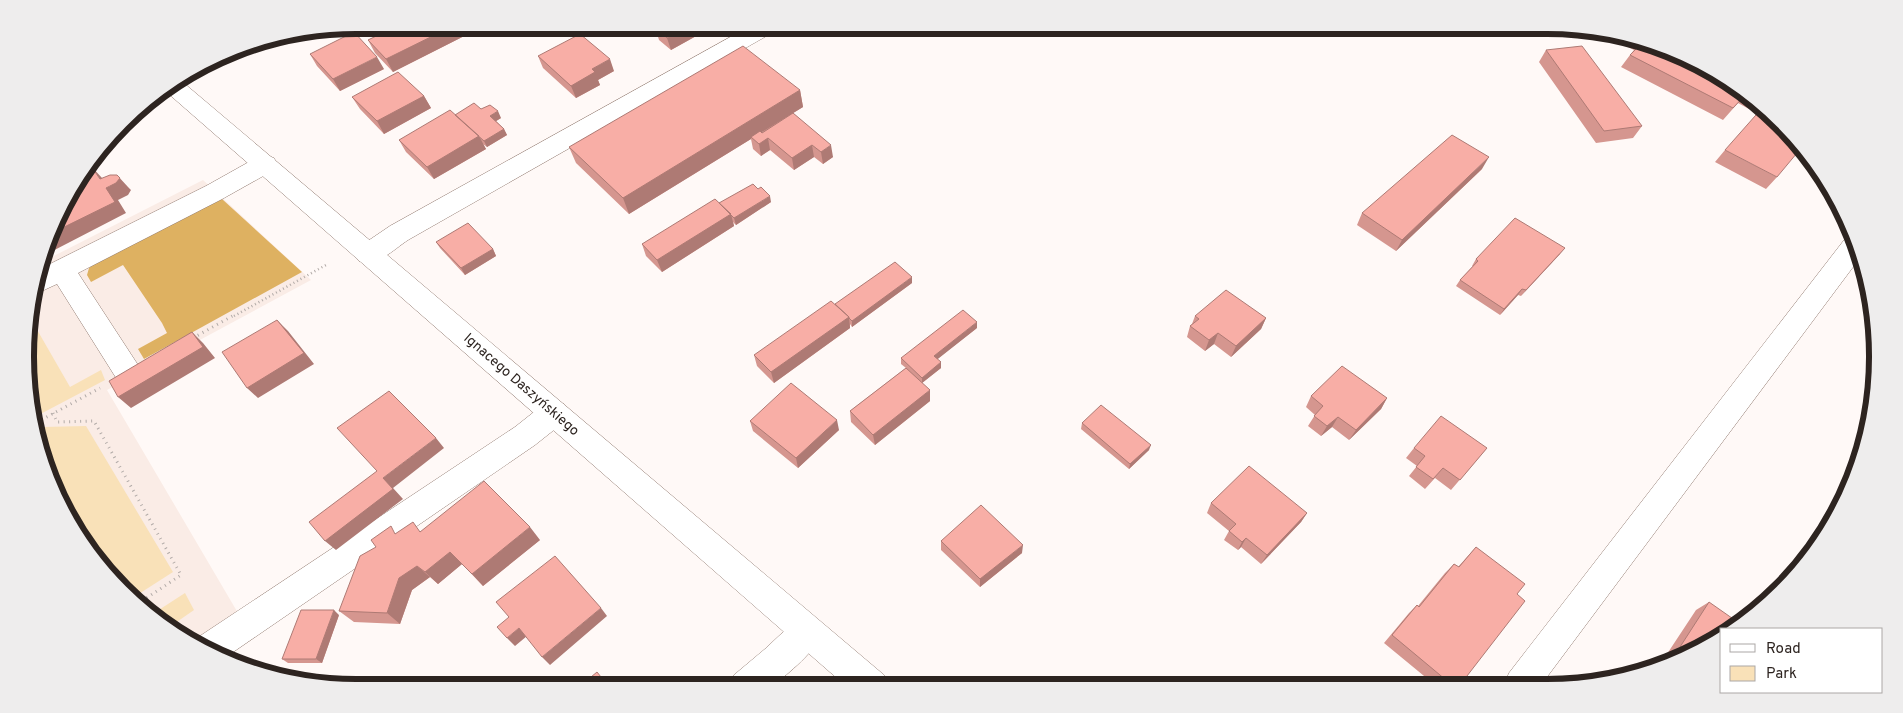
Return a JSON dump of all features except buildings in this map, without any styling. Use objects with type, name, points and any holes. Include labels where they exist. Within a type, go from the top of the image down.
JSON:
[{"type":"street","points":[[368,254],[399,233],[753,34]]},
{"type":"street","name":"Ignacego Daszyńskiego","points":[[176,89],[863,679]]},
{"type":"street","points":[[44,279],[215,192],[265,164]]},
{"type":"street","points":[[1526,679],[1851,250]]},
{"type":"street","points":[[62,270],[128,373]]},
{"type":"street","points":[[214,646],[525,436],[554,413]]},
{"type":"street","points":[[756,679],[807,631]]},
{"type":"path","points":[[188,341],[326,265]]},
{"type":"path","points":[[40,420],[128,373]]},
{"type":"path","points":[[53,413],[57,422],[94,421],[181,575],[144,599]]},
{"type":"shaded area","points":[[203,180],[311,280],[107,390],[238,613],[199,638],[160,613],[128,585],[88,536],[58,480],[40,419],[34,378],[34,335],[40,294],[49,258]]},
{"type":"shaded area","points":[[222,199],[302,272],[144,359],[138,349],[167,333],[162,323],[123,265],[91,282],[87,275],[89,268],[95,263]]},
{"type":"green space","points":[[35,327],[70,387],[101,370],[105,380],[39,415],[34,378]]},
{"type":"green space","points":[[86,426],[173,572],[138,594],[128,585],[100,553],[77,518],[58,480],[45,440],[43,427]]},
{"type":"green space","points":[[185,593],[194,610],[175,623],[157,611]]}]
